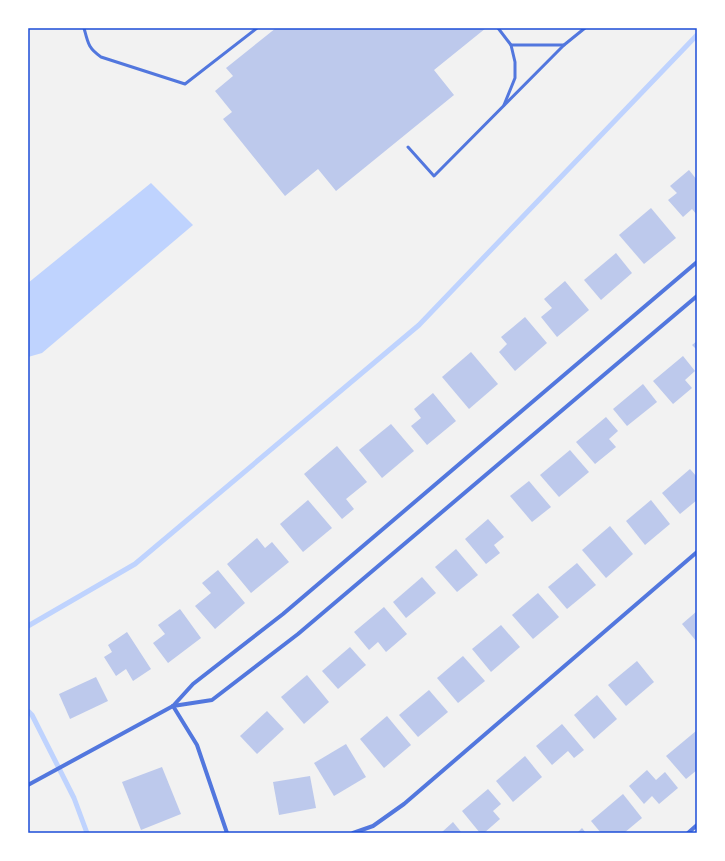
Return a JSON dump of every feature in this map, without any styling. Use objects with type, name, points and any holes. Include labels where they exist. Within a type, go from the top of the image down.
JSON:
[{"type":"street","points":[[28,785],[173,706],[193,684],[283,614],[697,262]]},
{"type":"street","points":[[173,706],[212,700],[298,634],[697,296]]},
{"type":"street","points":[[353,833],[373,826],[404,804],[697,552]]},
{"type":"street","points":[[173,706],[197,745],[227,833]]},
{"type":"street","points":[[688,833],[697,825]]},
{"type":"lane","points":[[84,28],[88,45],[101,57],[186,84],[257,28]]},
{"type":"lane","points":[[498,28],[511,45],[515,62],[515,78],[503,107]]},
{"type":"lane","points":[[408,147],[434,176],[564,45],[585,28]]},
{"type":"lane","points":[[511,45],[564,45]]},
{"type":"water","points":[[151,183],[193,225],[42,353],[28,357],[28,283]]},
{"type":"building","points":[[276,28],[486,28],[434,70],[454,95],[336,191],[318,169],[285,196],[223,119],[232,112],[215,91],[233,76],[226,68]]},
{"type":"building","points":[[689,170],[697,180],[697,215],[692,209],[683,217],[668,200],[677,193],[670,186]]},
{"type":"building","points":[[651,208],[676,238],[644,264],[619,235]]},
{"type":"building","points":[[616,253],[632,273],[601,300],[584,280]]},
{"type":"building","points":[[565,281],[589,310],[557,337],[541,317],[552,308],[544,299]]},
{"type":"building","points":[[525,317],[547,343],[515,371],[499,352],[507,344],[501,337]]},
{"type":"building","points":[[697,341],[697,350],[692,345]]},
{"type":"building","points":[[471,352],[498,384],[469,409],[442,377]]},
{"type":"building","points":[[683,356],[695,371],[685,380],[692,388],[673,404],[653,381]]},
{"type":"building","points":[[643,384],[657,402],[627,426],[613,409]]},
{"type":"building","points":[[433,393],[456,421],[427,445],[411,426],[421,418],[414,409]]},
{"type":"building","points":[[606,417],[618,431],[609,439],[616,447],[595,464],[576,442]]},
{"type":"building","points":[[391,424],[414,451],[382,478],[359,450]]},
{"type":"building","points":[[337,446],[367,482],[346,499],[354,509],[342,519],[304,474]]},
{"type":"building","points":[[570,450],[589,472],[559,497],[540,475]]},
{"type":"building","points":[[690,469],[697,477],[697,500],[680,514],[662,493]]},
{"type":"building","points":[[529,481],[551,507],[532,522],[510,496]]},
{"type":"building","points":[[308,500],[332,528],[303,552],[280,524]]},
{"type":"building","points":[[651,500],[670,524],[645,545],[626,521]]},
{"type":"building","points":[[488,519],[504,537],[494,545],[500,553],[486,564],[465,539]]},
{"type":"building","points":[[610,526],[633,554],[606,578],[582,550]]},
{"type":"building","points":[[257,538],[265,548],[272,542],[289,562],[251,593],[227,564]]},
{"type":"building","points":[[456,549],[478,575],[457,592],[435,567]]},
{"type":"building","points":[[577,563],[596,585],[567,609],[548,587]]},
{"type":"building","points":[[218,570],[245,603],[215,629],[195,606],[211,593],[202,583]]},
{"type":"building","points":[[422,577],[436,593],[406,618],[393,602]]},
{"type":"building","points":[[538,593],[559,617],[533,639],[512,615]]},
{"type":"building","points":[[384,607],[407,634],[386,652],[378,642],[369,650],[354,632]]},
{"type":"building","points":[[180,609],[201,638],[168,663],[153,643],[165,634],[158,625]]},
{"type":"building","points":[[697,611],[697,642],[682,624]]},
{"type":"building","points":[[501,625],[520,647],[491,672],[472,649]]},
{"type":"building","points":[[127,632],[151,669],[133,681],[126,669],[116,676],[104,657],[112,652],[108,645]]},
{"type":"building","points":[[350,647],[366,665],[338,689],[322,671]]},
{"type":"building","points":[[463,656],[485,681],[458,703],[437,678]]},
{"type":"building","points":[[637,661],[654,682],[626,706],[608,685]]},
{"type":"building","points":[[307,675],[329,702],[304,724],[281,697]]},
{"type":"building","points":[[96,677],[108,701],[70,719],[59,694]]},
{"type":"building","points":[[429,690],[448,712],[418,737],[399,715]]},
{"type":"building","points":[[597,695],[617,719],[594,739],[574,715]]},
{"type":"building","points":[[267,711],[284,729],[257,754],[240,736]]},
{"type":"building","points":[[387,716],[411,745],[384,768],[360,739]]},
{"type":"building","points":[[562,724],[584,750],[574,758],[568,751],[552,765],[536,746]]},
{"type":"building","points":[[696,731],[697,770],[686,779],[666,756]]},
{"type":"building","points":[[346,744],[366,777],[334,796],[314,763]]},
{"type":"building","points":[[525,756],[542,777],[513,802],[496,781]]},
{"type":"building","points":[[162,767],[181,814],[141,830],[122,782]]},
{"type":"building","points":[[647,770],[656,780],[665,772],[678,788],[659,804],[652,796],[644,804],[629,786]]},
{"type":"building","points":[[310,776],[316,808],[279,815],[273,782]]},
{"type":"building","points":[[488,789],[501,804],[493,811],[500,819],[484,833],[480,833],[462,811]]},
{"type":"building","points":[[623,794],[642,818],[624,833],[601,833],[591,821]]},
{"type":"building","points":[[453,822],[462,833],[441,833]]},
{"type":"building","points":[[582,828],[586,833],[577,833]]},
{"type":"waterway","points":[[28,626],[135,564],[419,325],[697,35]]},
{"type":"waterway","points":[[28,711],[32,715],[74,798],[87,833]]}]
